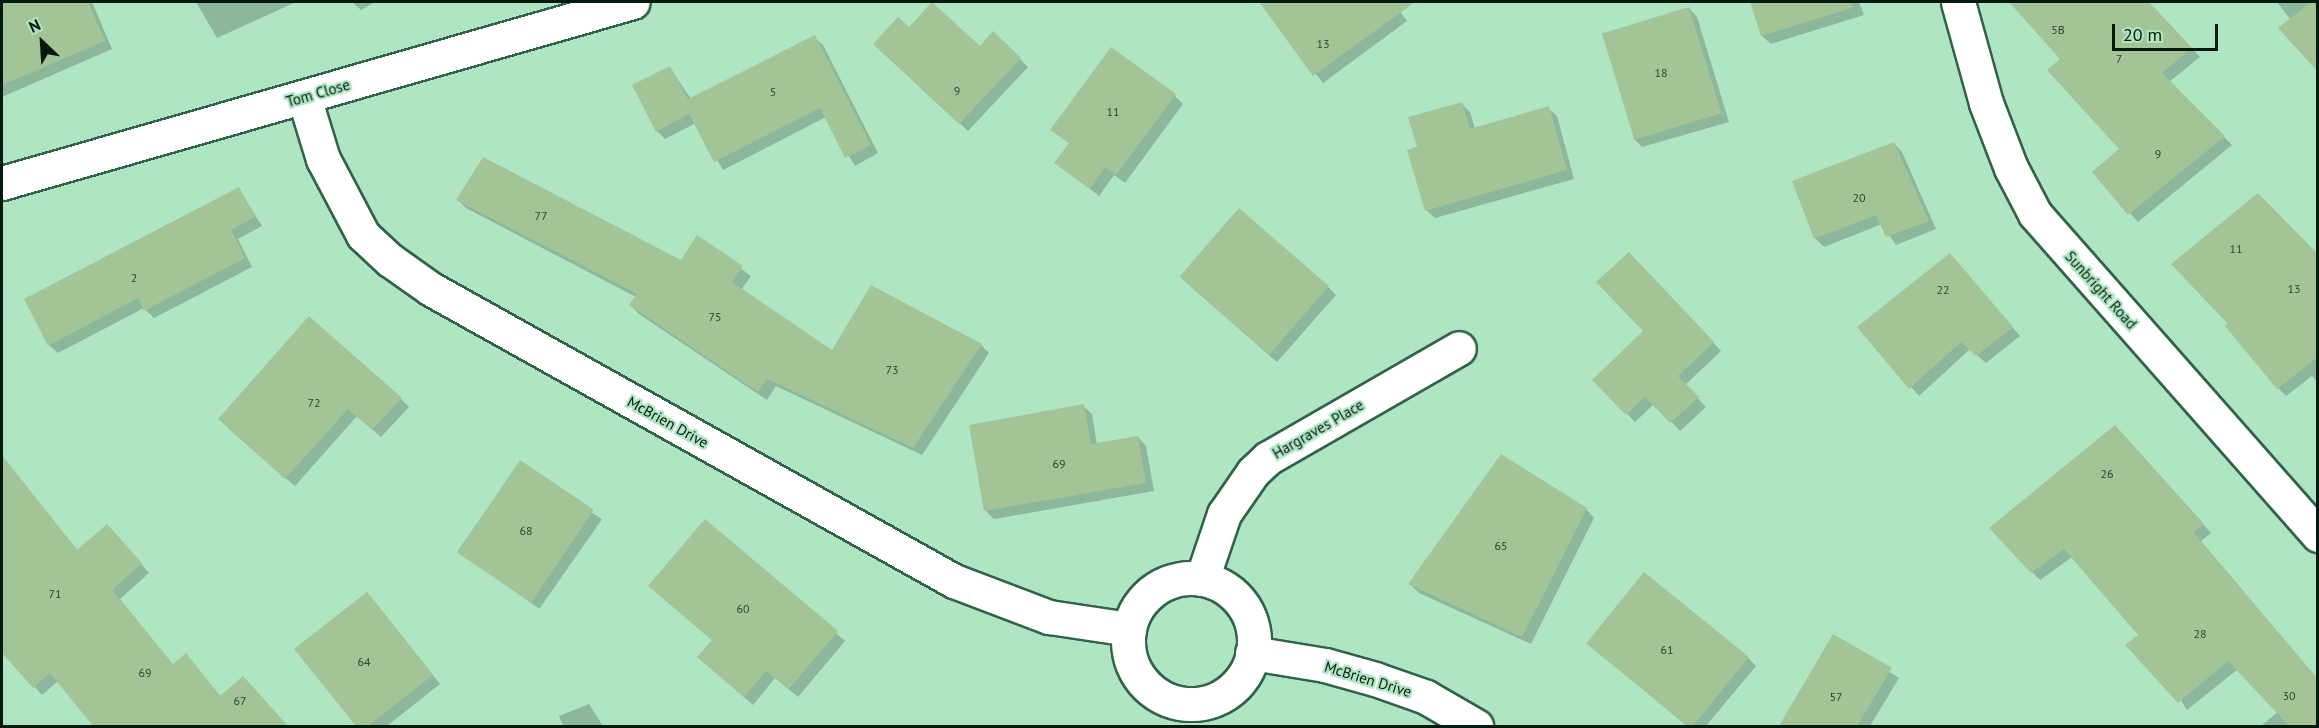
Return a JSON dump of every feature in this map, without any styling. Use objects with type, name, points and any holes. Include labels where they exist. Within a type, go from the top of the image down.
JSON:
[{"type":"street","name":"Tom Close","points":[[2,183],[633,2]]},
{"type":"street","name":"Sunbright Road","points":[[1958,2],[1986,103],[2011,168],[2035,214],[2318,535]]},
{"type":"street","name":"McBrien Drive","points":[[304,97],[323,159],[363,235],[390,260],[431,289],[954,581],[1048,617],[1129,629]]},
{"type":"street","name":"Hargraves Place","points":[[1202,579],[1224,514],[1253,472],[1268,458],[1459,348]]},
{"type":"street","points":[[1202,579],[1228,590],[1246,611],[1254,639],[1252,653],[1244,675],[1228,692],[1181,715],[1140,678],[1129,655],[1129,629],[1140,604],[1155,590],[1174,580],[1202,579]]},
{"type":"street","name":"McBrien Drive","points":[[1252,653],[1325,665],[1374,678],[1426,697],[1476,726]]},
{"type":"building","points":[[2,2],[88,2],[105,41],[2,85]]},
{"type":"building","points":[[932,2],[980,46],[993,31],[1021,58],[959,124],[873,44],[898,17],[909,27]]},
{"type":"building","points":[[1259,2],[1415,2],[1313,76]]},
{"type":"building","points":[[1750,2],[1851,2],[1852,8],[1761,36]]},
{"type":"building","points":[[2009,2],[2149,2],[2192,48],[2162,73],[2225,136],[2128,215],[2092,172],[2119,149],[2047,70],[2060,59]]},
{"type":"building","points":[[2311,2],[2318,2],[2318,72],[2278,28]]},
{"type":"building","points":[[1689,7],[1721,113],[1634,140],[1602,34]]},
{"type":"building","points":[[815,35],[871,145],[845,158],[820,108],[714,162],[689,114],[656,132],[632,85],[670,66],[688,99]]},
{"type":"building","points":[[1111,47],[1176,94],[1116,175],[1105,167],[1090,189],[1054,163],[1069,143],[1050,130]]},
{"type":"building","points":[[1462,102],[1470,129],[1549,106],[1567,170],[1425,211],[1407,150],[1417,147],[1408,117]]},
{"type":"building","points":[[1894,142],[1929,221],[1886,237],[1876,215],[1814,239],[1792,181]]},
{"type":"building","points":[[483,157],[681,260],[697,235],[743,266],[732,282],[832,350],[871,285],[982,344],[913,448],[767,379],[758,392],[629,305],[637,294],[456,200]]},
{"type":"building","points":[[239,187],[255,217],[231,230],[245,258],[144,311],[138,298],[48,346],[24,299]]},
{"type":"building","points":[[2258,193],[2318,254],[2318,357],[2277,389],[2225,326],[2228,324],[2171,264]]},
{"type":"building","points":[[1239,208],[1329,286],[1269,355],[1179,277]]},
{"type":"building","points":[[1629,252],[1714,342],[1678,376],[1699,397],[1670,423],[1645,397],[1626,415],[1592,380],[1643,331],[1596,282]]},
{"type":"building","points":[[1950,253],[2013,327],[1976,356],[1961,342],[1909,389],[1857,327]]},
{"type":"building","points":[[309,316],[402,398],[372,430],[348,409],[285,479],[218,419]]},
{"type":"building","points":[[1084,404],[1091,444],[1138,436],[1146,483],[984,511],[969,425]]},
{"type":"building","points":[[2115,425],[2204,524],[2193,532],[2318,679],[2318,726],[2289,726],[2228,661],[2178,703],[2125,645],[2138,635],[2064,549],[2031,573],[1989,528]]},
{"type":"building","points":[[1501,454],[1587,508],[1522,637],[1408,584]]},
{"type":"building","points":[[2,455],[77,550],[107,524],[142,563],[112,590],[173,664],[186,653],[220,696],[243,676],[288,726],[93,726],[50,673],[33,688],[2,653]]},
{"type":"building","points":[[520,460],[594,510],[531,603],[457,553]]},
{"type":"building","points":[[705,519],[838,631],[789,689],[766,671],[744,697],[697,657],[712,640],[648,586]]},
{"type":"building","points":[[1644,572],[1749,657],[1693,726],[1688,726],[1586,643]]},
{"type":"building","points":[[367,592],[433,675],[368,726],[356,726],[294,649]]},
{"type":"building","points":[[1833,634],[1892,668],[1857,726],[1779,726]]}]
